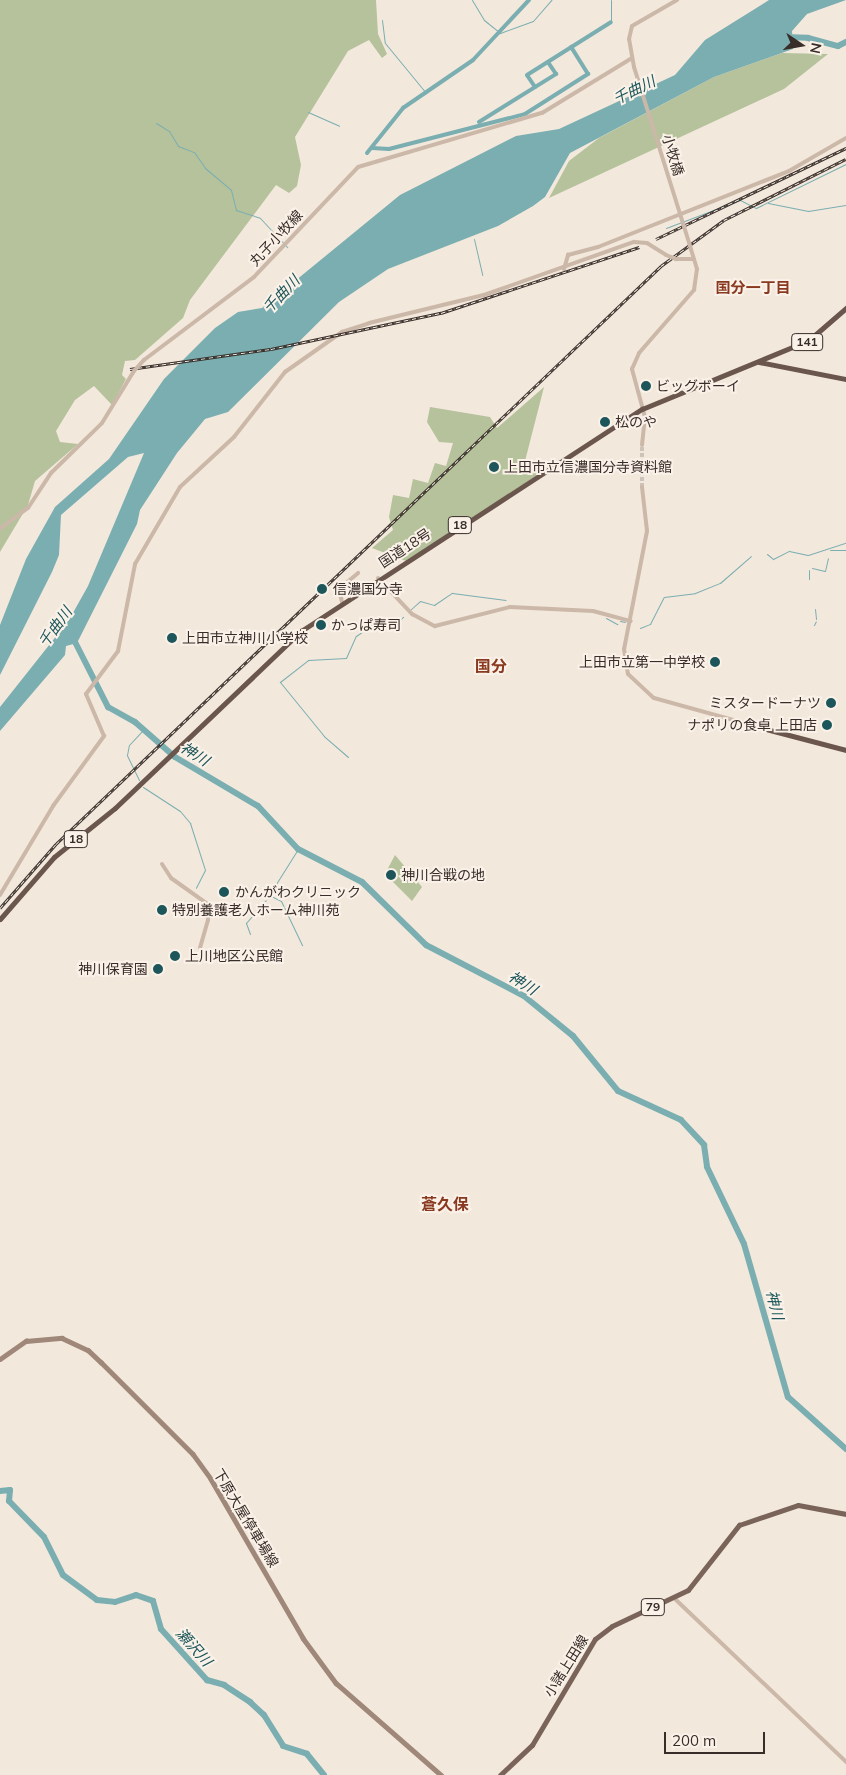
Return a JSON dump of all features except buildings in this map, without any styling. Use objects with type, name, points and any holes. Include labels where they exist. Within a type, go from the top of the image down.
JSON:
[{"type":"highway","name":"141","points":[[759,362],[809,340],[846,308]]},
{"type":"highway","name":"国道18号","points":[[0,918],[54,857],[115,808],[275,653],[342,602],[642,409],[759,362]]},
{"type":"highway","points":[[759,362],[846,379]]},
{"type":"highway","points":[[762,728],[846,748]]},
{"type":"main road","name":"下原大屋停車場線","points":[[0,1359],[26,1341],[62,1338],[88,1350],[101,1362],[192,1454],[211,1479],[303,1638],[336,1684],[441,1775]]},
{"type":"main road","name":"小諸上田線","points":[[500,1775],[532,1745],[601,1633],[674,1598],[698,1580],[734,1529],[749,1519],[798,1505],[846,1514]]},
{"type":"street","name":"小牧橋","points":[[677,0],[635,23],[629,39],[634,67],[694,259]]},
{"type":"street","name":"丸子小牧線","points":[[1,528],[28,508],[51,473],[102,423],[134,371],[144,360],[254,277],[358,167],[542,113],[632,58]]},
{"type":"street","points":[[564,269],[568,255],[598,247],[789,171],[846,138]]},
{"type":"street","points":[[0,895],[53,806],[101,742],[102,722],[88,692],[109,663],[122,637],[132,570],[173,496],[193,472],[234,437],[285,372],[348,330],[564,269],[634,242],[647,243],[676,259],[694,259],[694,290],[634,360],[632,380],[642,409],[642,445]]},
{"type":"street","points":[[642,487],[647,531],[624,662],[641,691],[713,716],[762,728]]},
{"type":"street","points":[[342,602],[339,589],[358,573]]},
{"type":"street","points":[[378,578],[412,614],[435,626],[514,607],[591,610],[631,621]]},
{"type":"street","points":[[162,864],[171,878],[206,903],[208,920],[200,948]]},
{"type":"street","points":[[674,1598],[846,1762]]},
{"type":"green space","points":[[0,0],[376,0],[378,34],[387,54],[382,58],[369,40],[348,51],[295,137],[301,165],[297,186],[289,193],[276,185],[190,300],[183,318],[135,360],[125,361],[122,375],[126,379],[112,405],[94,386],[75,400],[56,431],[60,442],[78,444],[35,481],[28,505],[0,552]]},
{"type":"green space","points":[[782,53],[828,54],[784,89],[549,198],[569,161],[599,138],[714,77]]},
{"type":"green space","points":[[544,387],[524,465],[539,474],[406,561],[372,548],[393,530],[389,517],[393,495],[409,498],[413,479],[428,483],[435,463],[446,466],[453,443],[439,442],[427,422],[430,407],[490,417],[497,428]]},
{"type":"green space","points":[[395,855],[422,887],[412,901],[385,874]]},
{"type":"water","points":[[769,0],[846,0],[807,14],[792,31],[793,49],[714,77],[570,153],[545,197],[533,206],[498,226],[388,269],[339,302],[228,412],[205,419],[177,453],[140,510],[137,524],[77,643],[66,646],[65,655],[0,731],[0,707],[69,620],[88,586],[144,453],[128,457],[61,515],[59,555],[0,675],[0,625],[26,559],[55,507],[109,459],[164,379],[215,328],[238,312],[262,308],[400,195],[516,136],[559,129],[675,75],[705,40]]},
{"type":"waterway","points":[[472,0],[484,20],[500,33],[533,21],[551,0]]},
{"type":"waterway","points":[[367,153],[403,108],[473,60],[529,0]]},
{"type":"waterway","points":[[611,0],[611,22]]},
{"type":"waterway","points":[[382,20],[385,43],[426,93]]},
{"type":"waterway","points":[[535,87],[527,75],[611,22]]},
{"type":"waterway","name":"千曲川","points":[[784,37],[808,38],[838,46],[846,42]]},
{"type":"waterway","points":[[372,148],[389,149],[525,114],[588,74],[571,47]]},
{"type":"waterway","points":[[479,122],[556,74],[548,62]]},
{"type":"waterway","points":[[308,112],[339,126]]},
{"type":"waterway","points":[[156,123],[169,131],[178,146],[194,152],[205,168],[231,190],[236,210],[260,218],[287,247]]},
{"type":"waterway","points":[[666,228],[740,200],[756,208],[846,164]]},
{"type":"waterway","points":[[768,203],[808,211],[846,205]]},
{"type":"waterway","points":[[474,239],[482,275]]},
{"type":"waterway","points":[[767,554],[773,559],[789,551],[808,555],[846,543]]},
{"type":"waterway","points":[[830,550],[846,550]]},
{"type":"waterway","points":[[640,628],[650,624],[664,597],[695,593],[720,583],[751,556]]},
{"type":"waterway","points":[[812,568],[825,571],[828,558]]},
{"type":"waterway","points":[[809,570],[809,579]]},
{"type":"waterway","points":[[410,610],[420,601],[434,605],[452,593],[506,600]]},
{"type":"waterway","points":[[815,609],[816,619]]},
{"type":"waterway","points":[[397,622],[403,617]]},
{"type":"waterway","points":[[606,618],[617,624]]},
{"type":"waterway","points":[[348,757],[324,736],[280,682],[308,660],[346,658],[356,636],[372,625],[392,621]]},
{"type":"waterway","points":[[620,621],[625,622]]},
{"type":"waterway","points":[[814,625],[816,621]]},
{"type":"waterway","name":"神川","points":[[72,636],[108,707],[135,722],[175,757],[258,806],[298,849],[362,882],[426,945],[524,996],[573,1036],[618,1091],[681,1120],[704,1145],[707,1167],[744,1244],[788,1397],[846,1449]]},
{"type":"waterway","points":[[139,780],[127,755],[129,745],[143,730]]},
{"type":"waterway","points":[[143,787],[180,811],[190,823],[205,870],[196,888]]},
{"type":"waterway","points":[[298,849],[269,895],[281,901],[302,945]]},
{"type":"waterway","points":[[250,934],[246,923],[266,900]]},
{"type":"waterway","name":"瀬沢川","points":[[0,1491],[10,1490],[9,1501],[44,1537],[63,1575],[97,1600],[115,1602],[136,1595],[153,1601],[161,1629],[207,1680],[224,1685],[250,1702],[264,1715],[283,1746],[307,1754],[324,1775]]},
{"type":"tunnel","points":[[642,445],[642,487]]},
{"type":"railway","points":[[656,239],[846,148]]},
{"type":"railway","points":[[0,908],[56,844],[661,266],[724,220],[846,159]]},
{"type":"railway","points":[[130,369],[271,349],[441,313],[639,247]]},
{"type":"place","name":"ビッグボーイ","points":[[646,386]]},
{"type":"place","name":"松のや","points":[[605,422]]},
{"type":"place","name":"上田市立信濃国分寺資料館","points":[[494,467]]},
{"type":"place","name":"信濃国分寺","points":[[322,589]]},
{"type":"place","name":"かっぱ寿司","points":[[321,625]]},
{"type":"place","name":"上田市立神川小学校","points":[[172,638]]},
{"type":"place","name":"上田市立第一中学校","points":[[715,662]]},
{"type":"place","name":"ミスタードーナツ","points":[[831,703]]},
{"type":"place","name":"ナポリの食卓 上田店","points":[[827,725]]},
{"type":"place","name":"神川合戦の地","points":[[391,875]]},
{"type":"place","name":"かんがわクリニック","points":[[224,892]]},
{"type":"place","name":"特別養護老人ホーム神川苑","points":[[162,910]]},
{"type":"place","name":"上川地区公民館","points":[[175,956]]},
{"type":"place","name":"神川保育園","points":[[158,969]]},
{"type":"district","name":"国分一丁目","points":[[753,288]]},
{"type":"district","name":"国分","points":[[491,666]]},
{"type":"district","name":"蒼久保","points":[[445,1204]]}]
